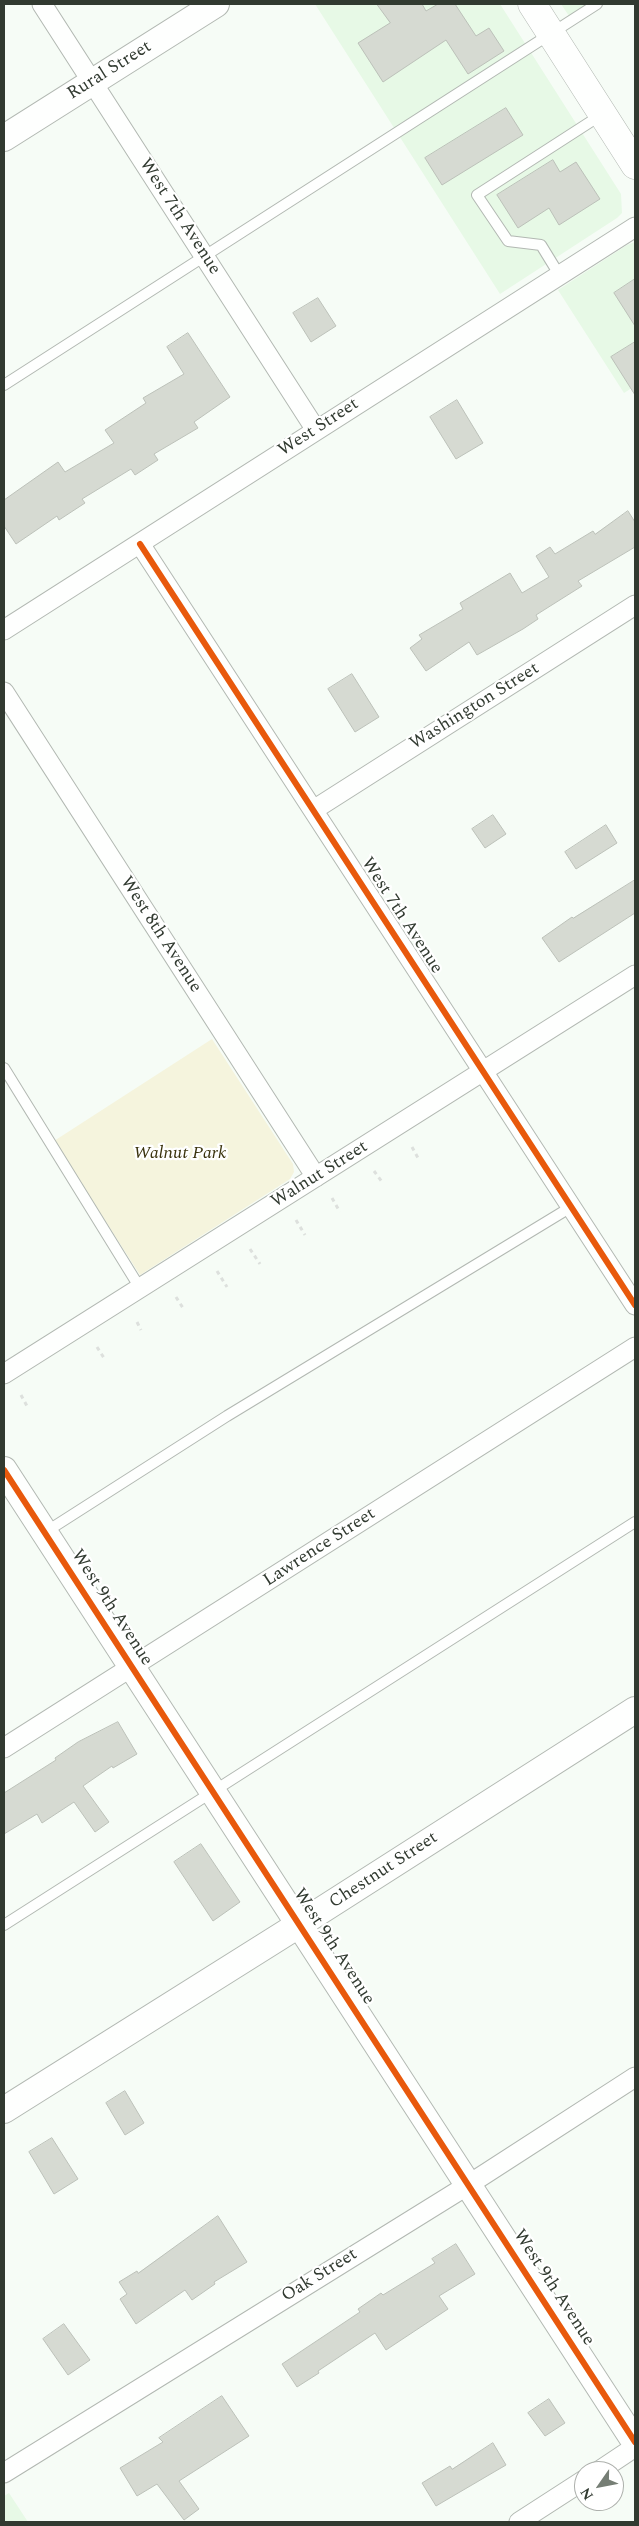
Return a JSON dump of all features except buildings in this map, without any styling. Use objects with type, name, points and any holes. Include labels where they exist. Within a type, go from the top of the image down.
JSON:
[{"type":"main road","points":[[532,4],[635,166]]},
{"type":"street","name":"West 7th Avenue","points":[[42,4],[316,430]]},
{"type":"street","name":"Rural Street","points":[[4,138],[216,4]]},
{"type":"street","name":"West Street","points":[[4,630],[635,227]]},
{"type":"street","name":"West 7th Avenue","points":[[140,544],[635,1305]]},
{"type":"street","name":"Washington Street","points":[[314,809],[635,606]]},
{"type":"street","name":"West 8th Avenue","points":[[4,692],[316,1177]]},
{"type":"street","name":"Walnut Street","points":[[4,1374],[635,975]]},
{"type":"street","name":"Lawrence Street","points":[[4,1748],[133,1668],[635,1347]]},
{"type":"street","name":"West 9th Avenue","points":[[4,1470],[635,2442]]},
{"type":"street","name":"Chestnut Street","points":[[4,2110],[635,1710]]},
{"type":"street","name":"Oak Street","points":[[4,2473],[468,2185],[635,2077]]},
{"type":"street","points":[[613,2461],[635,2447]]},
{"type":"street","points":[[519,2522],[574,2486]]},
{"type":"lane","points":[[4,385],[597,4]]},
{"type":"lane","points":[[560,276],[540,246],[508,241],[477,195],[602,114]]},
{"type":"lane","points":[[4,1068],[140,1288]]},
{"type":"lane","points":[[44,1533],[227,1416],[571,1207]]},
{"type":"lane","points":[[4,1926],[635,1522]]},
{"type":"path","points":[[412,1147],[418,1158]]},
{"type":"path","points":[[374,1171],[382,1182]]},
{"type":"path","points":[[332,1198],[340,1212]]},
{"type":"path","points":[[296,1220],[304,1235]]},
{"type":"path","points":[[250,1249],[260,1264]]},
{"type":"path","points":[[217,1271],[227,1287]]},
{"type":"path","points":[[176,1296],[183,1308]]},
{"type":"path","points":[[136,1322],[141,1330]]},
{"type":"path","points":[[97,1347],[104,1358]]},
{"type":"path","points":[[21,1395],[28,1408]]},
{"type":"shaded area","points":[[315,4],[500,4],[621,194],[622,213],[500,294]]},
{"type":"shaded area","points":[[561,4],[587,4],[569,16]]},
{"type":"shaded area","points":[[635,242],[635,386],[624,393],[558,290],[627,245]]},
{"type":"shaded area","points":[[9,2493],[28,2522],[4,2522],[4,2496]]},
{"type":"green space","name":"Walnut Park","points":[[212,1039],[293,1164],[294,1172],[290,1179],[140,1275],[54,1141]]},
{"type":"cycle path","points":[[140,544],[635,1305]]},
{"type":"cycle path","points":[[4,1470],[635,2442]]}]
